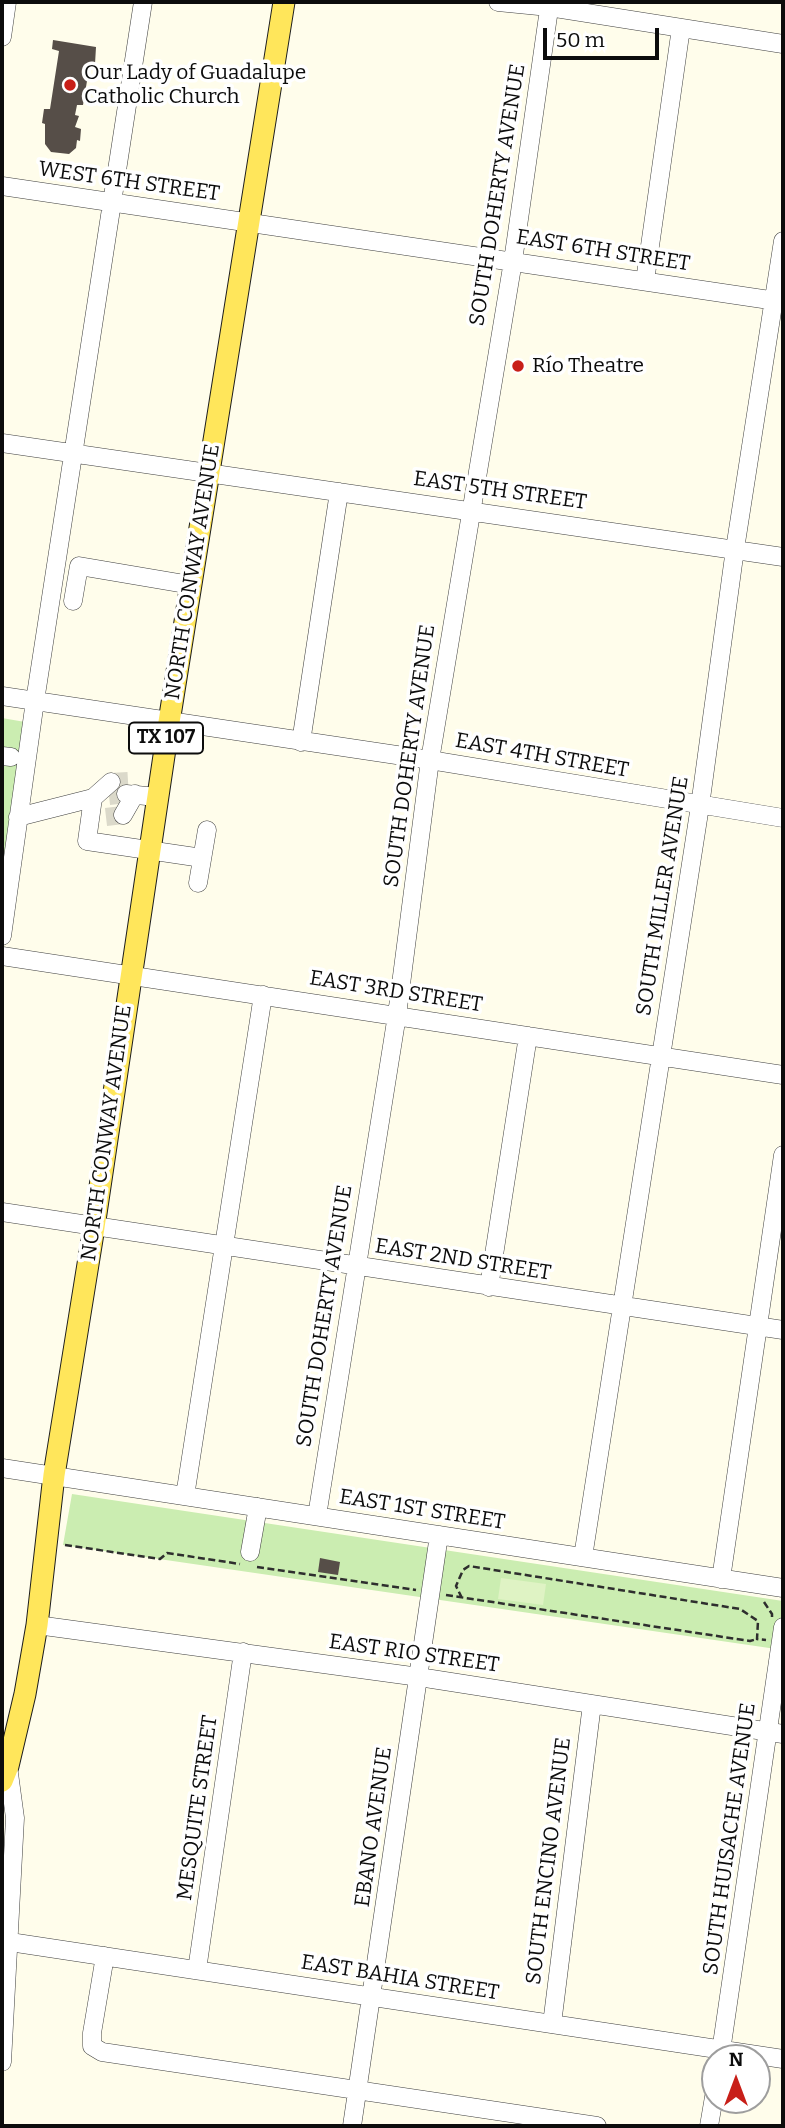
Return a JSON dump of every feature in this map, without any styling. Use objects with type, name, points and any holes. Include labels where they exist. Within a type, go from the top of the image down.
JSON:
[{"type":"main road","name":"NORTH CONWAY AVENUE","points":[[54,1475],[94,1227],[169,722],[284,2]]},
{"type":"main road","name":"TX 107","points":[[5,1773],[25,1694],[37,1625],[54,1475]]},
{"type":"street","points":[[2,37],[7,2]]},
{"type":"street","points":[[2,936],[35,701],[143,2]]},
{"type":"street","points":[[498,2],[550,5],[783,44]]},
{"type":"street","name":"SOUTH DOHERTY AVENUE","points":[[317,1517],[397,1015],[430,760],[513,261],[550,5]]},
{"type":"street","points":[[645,281],[681,28]]},
{"type":"street","name":"WEST 6TH STREET","points":[[2,186],[249,223]]},
{"type":"street","name":"EAST 6TH STREET","points":[[249,223],[778,301]]},
{"type":"street","name":"SOUTH MILLER AVENUE","points":[[583,1558],[700,806],[734,549],[778,301],[783,241]]},
{"type":"street","name":"EAST 5TH STREET","points":[[2,443],[209,475],[470,509],[783,557]]},
{"type":"street","points":[[301,741],[339,492]]},
{"type":"street","points":[[73,601],[79,566],[191,585]]},
{"type":"street","name":"EAST 4TH STREET","points":[[2,696],[430,760],[783,818]]},
{"type":"street","points":[[18,817],[117,791],[158,797]]},
{"type":"street","points":[[117,791],[114,816],[117,791]]},
{"type":"street","points":[[117,791],[87,841],[202,858]]},
{"type":"street","points":[[198,883],[207,830]]},
{"type":"street","name":"EAST 3RD STREET","points":[[2,956],[783,1075]]},
{"type":"street","points":[[185,1496],[263,995]]},
{"type":"street","points":[[489,1287],[528,1036]]},
{"type":"street","points":[[721,1578],[783,1155]]},
{"type":"street","name":"EAST 2ND STREET","points":[[2,1212],[783,1330]]},
{"type":"street","name":"EAST 1ST STREET","points":[[2,1468],[783,1588]]},
{"type":"street","points":[[250,1552],[258,1507]]},
{"type":"street","name":"EBANO AVENUE","points":[[352,2126],[439,1535]]},
{"type":"street","name":"EAST RIO STREET","points":[[37,1625],[419,1677],[776,1733]]},
{"type":"street","name":"SOUTH HUISACHE AVENUE","points":[[723,2044],[776,1733],[782,1634]]},
{"type":"street","name":"MESQUITE STREET","points":[[197,1970],[243,1652]]},
{"type":"street","name":"SOUTH ENCINO AVENUE","points":[[552,2024],[592,1704]]},
{"type":"street","points":[[2,2062],[15,1818],[5,1773]]},
{"type":"street","name":"EAST BAHIA STREET","points":[[10,1942],[552,2024],[701,2050]]},
{"type":"street","points":[[105,1956],[92,2033],[92,2046],[102,2052],[597,2126]]},
{"type":"path","points":[[65,1545],[160,1559],[167,1553],[750,1641],[782,1634]]},
{"type":"path","points":[[462,1598],[456,1587],[463,1570],[469,1566],[740,1609],[758,1621],[757,1639]]},
{"type":"green space","points":[[2,718],[25,722],[2,867]]},
{"type":"green space","points":[[72,1494],[783,1601],[783,1650],[63,1545]]},
{"type":"green space","points":[[501,1578],[546,1584],[543,1605],[498,1599]]},
{"type":"building","name":"Our Lady of Guadalupe Catholic Church","points":[[53,40],[96,47],[95,64],[90,63],[83,105],[77,105],[75,115],[79,116],[75,127],[81,129],[80,141],[77,140],[76,148],[69,154],[51,152],[45,144],[45,124],[42,123],[44,109],[50,109],[59,51],[52,49]]},
{"type":"building","points":[[320,1558],[340,1562],[338,1575],[318,1572]]},
{"type":"tunnel","points":[[111,782],[128,781]]},
{"type":"tunnel","points":[[109,796],[126,794]]},
{"type":"tunnel","points":[[106,817],[123,815]]},
{"type":"place","name":"Our Lady of Guadalupe Catholic Church","points":[[70,85]]},
{"type":"place","name":"Río Theatre","points":[[518,366]]}]
